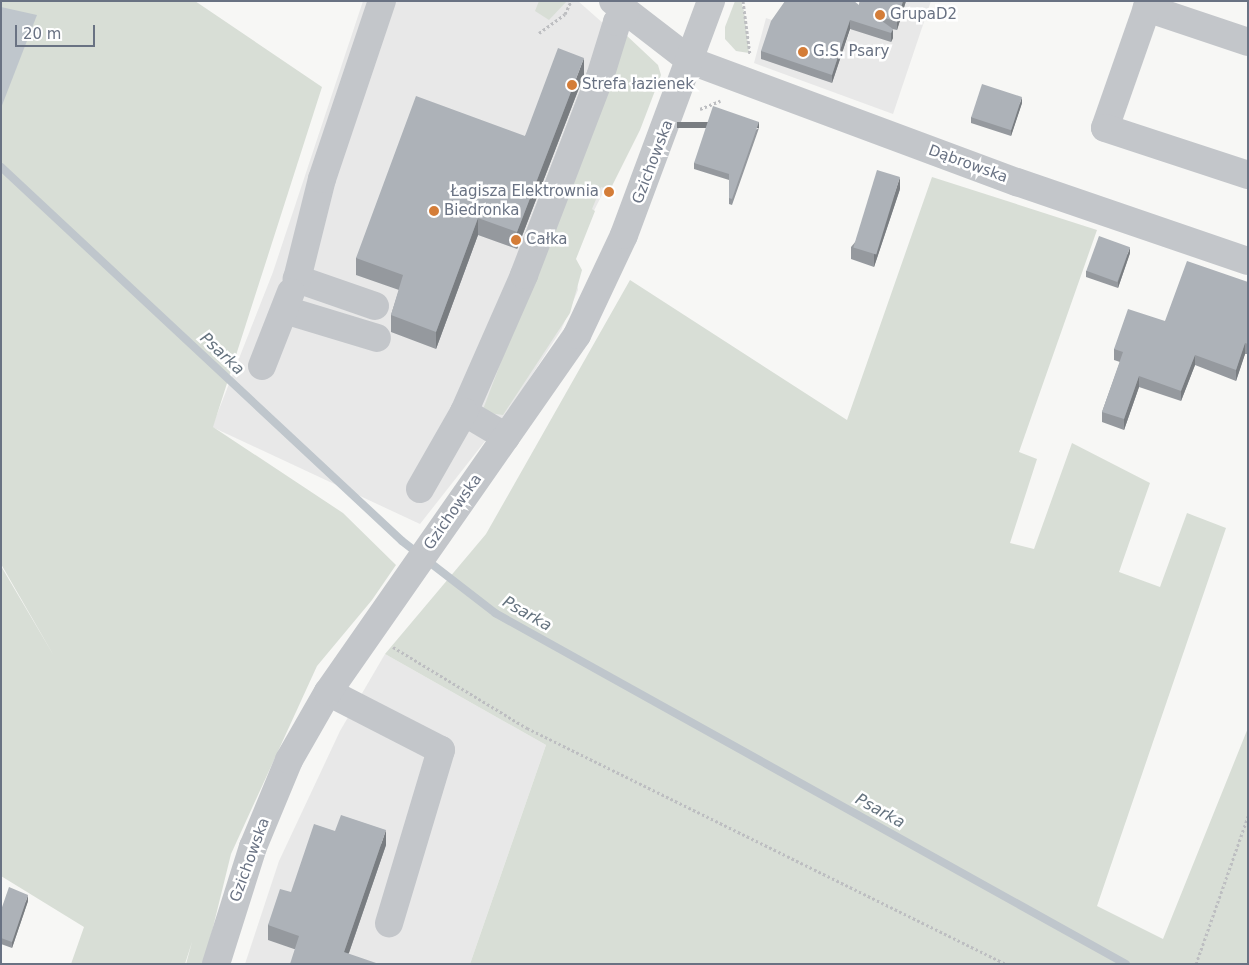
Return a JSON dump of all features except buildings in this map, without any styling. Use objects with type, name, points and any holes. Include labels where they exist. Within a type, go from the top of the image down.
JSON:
[{"type":"street","points":[[262,366],[296,279],[322,179],[382,1]]},
{"type":"street","name":"Gzichowska","points":[[216,964],[253,847],[289,760],[328,692],[577,335],[624,236],[691,61],[711,1]]},
{"type":"street","points":[[420,489],[464,412],[524,275],[600,78],[617,22],[619,7]]},
{"type":"street","name":"Dąbrowska","points":[[619,7],[691,61],[1017,182],[1248,261]]},
{"type":"street","points":[[1248,42],[1146,8],[1104,128],[1248,175]]},
{"type":"street","points":[[296,279],[376,306]]},
{"type":"street","points":[[285,310],[377,338]]},
{"type":"street","points":[[464,412],[506,437]]},
{"type":"street","points":[[328,692],[441,750],[389,922]]},
{"type":"path","points":[[539,33],[565,14],[571,1]]},
{"type":"path","points":[[743,1],[752,51],[748,63]]},
{"type":"path","points":[[694,114],[725,100]]},
{"type":"path","points":[[371,630],[384,641],[527,728],[1006,964]]},
{"type":"path","points":[[1196,964],[1248,816]]},
{"type":"shaded area","points":[[1,1],[195,1],[322,87],[213,427],[343,513],[396,565],[372,600],[317,666],[231,854],[204,964],[186,964],[192,942],[185,964],[71,964],[84,927],[1,876],[1,566],[54,656],[1,564]]},
{"type":"shaded area","points":[[363,1],[578,1],[622,40],[646,108],[574,250],[578,290],[561,330],[508,412],[420,524],[212,427],[273,272]]},
{"type":"shaded area","points":[[539,1],[567,1],[549,20],[535,11]]},
{"type":"shaded area","points":[[735,1],[741,1],[744,11],[749,53],[736,51],[725,39],[725,27]]},
{"type":"shaded area","points":[[861,1],[931,1],[893,114],[754,63],[766,18],[845,45]]},
{"type":"shaded area","points":[[1,7],[37,15],[1,108]]},
{"type":"shaded area","points":[[625,34],[658,65],[661,75],[640,130],[610,190],[601,187],[592,209],[595,211],[576,259],[582,270],[570,313],[503,415],[482,412]]},
{"type":"shaded area","points":[[932,177],[1097,230],[1019,452],[1037,459],[1010,543],[1034,549],[1072,443],[1150,483],[1119,572],[1160,587],[1187,513],[1226,528],[1097,906],[1163,939],[1248,728],[1248,964],[470,964],[546,745],[385,654],[486,534],[630,280],[847,420]]},
{"type":"shaded area","points":[[385,654],[546,745],[470,964],[245,964],[279,861],[340,731]]},
{"type":"waterway","name":"Psarka","points":[[1,167],[402,541],[495,613],[1126,964]]},
{"type":"place","name":"GrupaD2","points":[[880,15]]},
{"type":"place","name":"G.S. Psary","points":[[803,52]]},
{"type":"place","name":"Strefa łazienek","points":[[572,85]]},
{"type":"place","name":"Łagisza Elektrownia","points":[[609,192]]},
{"type":"place","name":"Biedronka","points":[[434,211]]},
{"type":"place","name":"Całka","points":[[516,240]]}]
